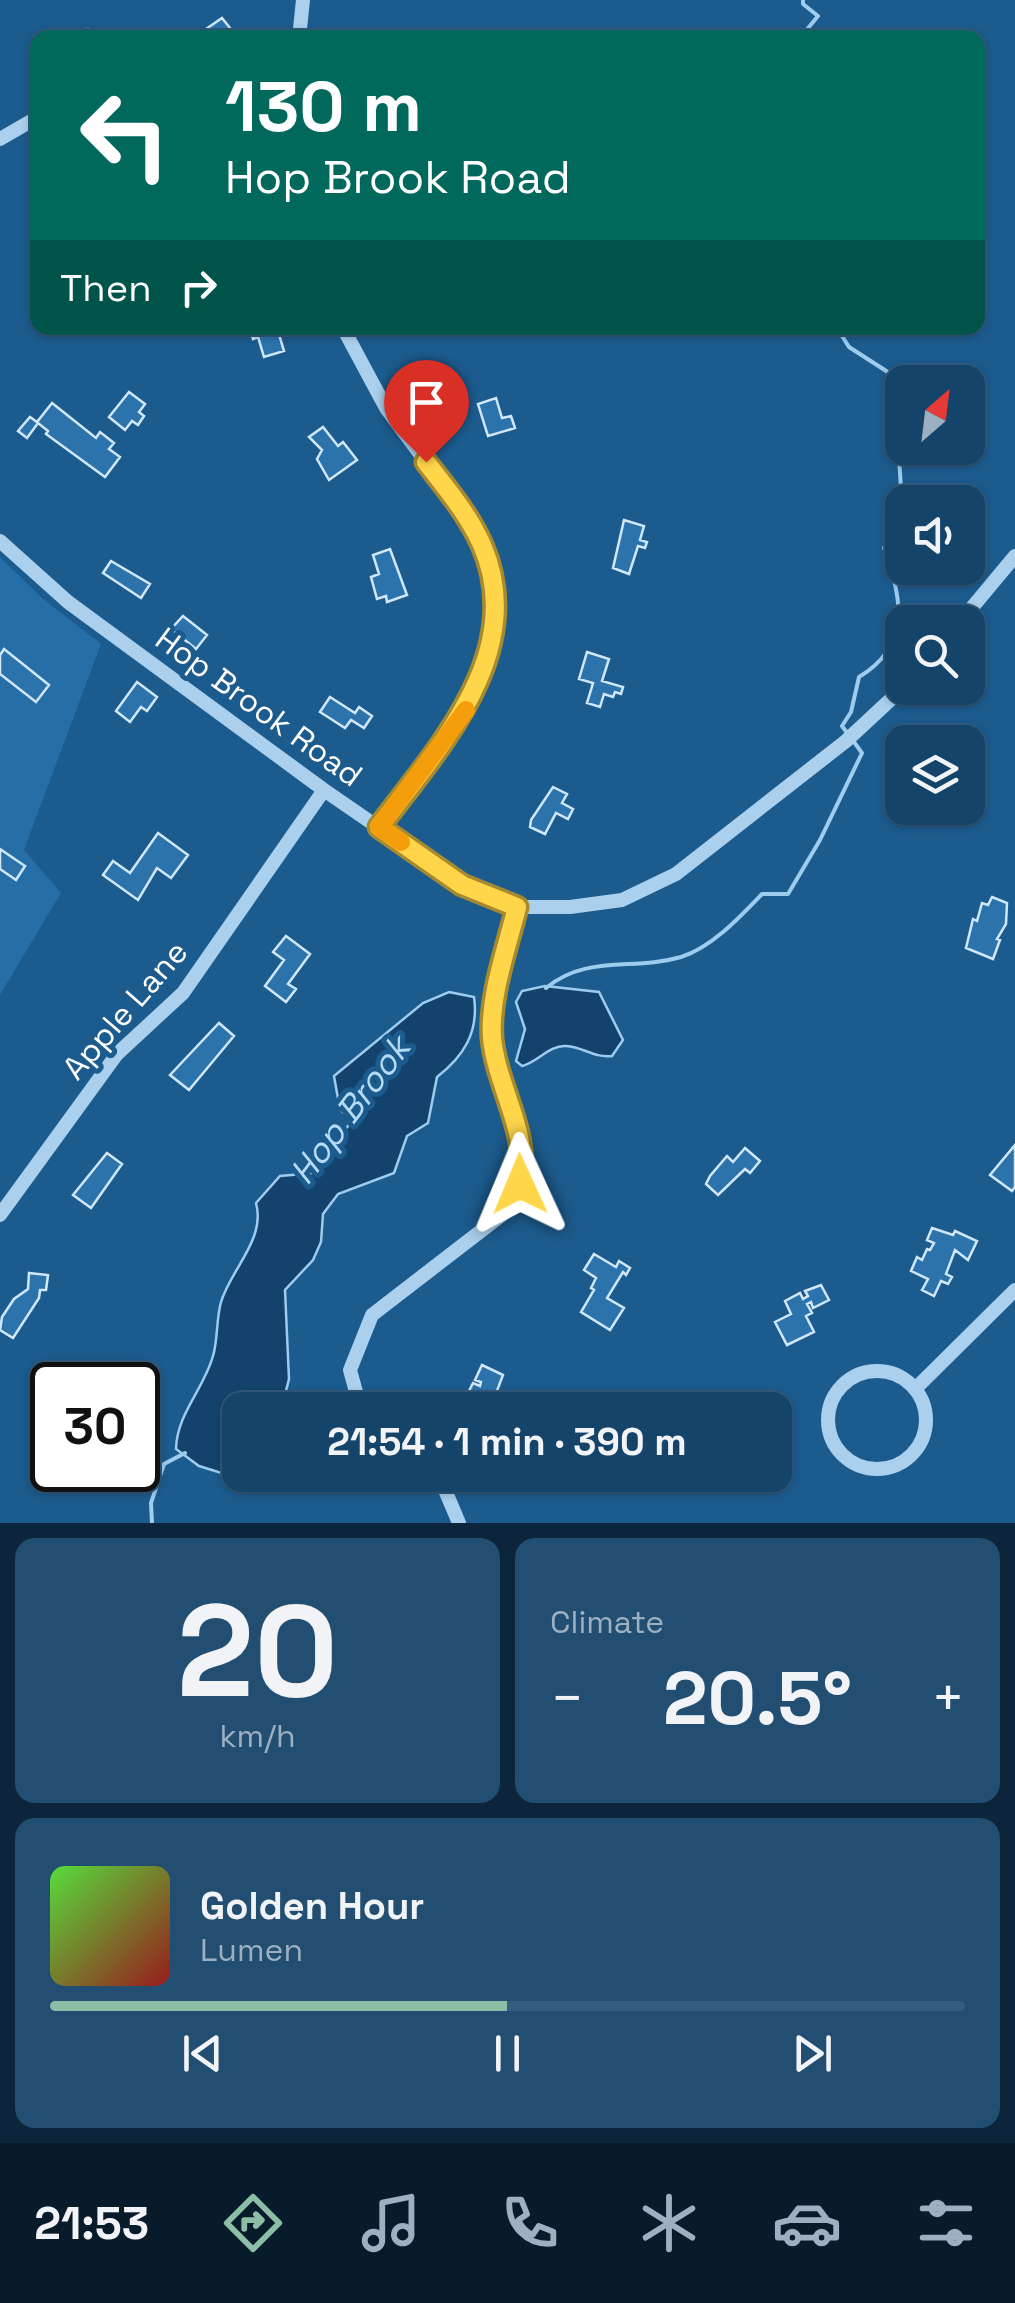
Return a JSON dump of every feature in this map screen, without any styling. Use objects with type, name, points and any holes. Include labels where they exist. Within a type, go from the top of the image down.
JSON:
[{"type":"street","points":[[300,30],[303,0]]},
{"type":"street","points":[[0,139],[30,122]]},
{"type":"street","points":[[346,335],[386,408],[469,520],[491,571],[494,602],[490,642],[467,709],[379,827]]},
{"type":"street","name":"Hop Brook Road","points":[[0,541],[68,602],[324,790],[462,885],[517,907],[570,908],[622,900],[676,874],[851,737],[885,705]]},
{"type":"street","points":[[974,605],[1015,556]]},
{"type":"street","name":"Apple Lane","points":[[0,1216],[117,1054],[183,993],[324,790]]},
{"type":"street","points":[[356,1392],[350,1370],[372,1315],[512,1207],[516,1199],[522,1166],[520,1139],[492,1038],[497,992],[517,907]]},
{"type":"street","points":[[916,1388],[1015,1290]]},
{"type":"street","points":[[872,1371],[888,1372],[916,1388],[924,1402],[925,1433],[908,1458],[895,1466],[869,1469],[844,1456],[834,1443],[828,1412],[844,1384],[872,1371]]},
{"type":"street","points":[[447,1492],[459,1523]]},
{"type":"shaded area","points":[[0,557],[42,598],[101,644],[24,850],[61,893],[0,995]]},
{"type":"water","points":[[545,986],[599,992],[623,1040],[612,1056],[566,1046],[554,1048],[522,1066],[516,1061],[525,1029],[516,1002],[522,991]]},
{"type":"water","points":[[449,992],[474,997],[475,1010],[472,1032],[462,1052],[437,1077],[428,1123],[407,1136],[394,1173],[338,1194],[323,1214],[321,1242],[313,1260],[285,1290],[289,1379],[286,1392],[222,1392],[222,1473],[199,1466],[176,1449],[178,1436],[213,1356],[221,1302],[252,1241],[258,1216],[256,1203],[280,1176],[314,1173],[353,1119],[340,1110],[334,1076],[423,1003]]},
{"type":"building","points":[[222,18],[232,30],[205,30]]},
{"type":"building","points":[[252,335],[279,335],[284,351],[264,357],[258,337],[253,339]]},
{"type":"building","points":[[129,392],[145,404],[139,412],[144,416],[138,425],[132,421],[125,430],[109,417]]},
{"type":"building","points":[[496,398],[502,418],[511,416],[515,428],[488,436],[478,404]]},
{"type":"building","points":[[52,403],[96,438],[100,432],[114,443],[109,449],[120,457],[105,477],[46,434],[48,431],[38,423],[27,438],[18,431],[30,417],[37,422]]},
{"type":"building","points":[[323,427],[338,446],[343,442],[357,460],[329,480],[317,459],[322,450],[309,437]]},
{"type":"building","points":[[624,520],[644,526],[640,540],[647,542],[645,548],[638,546],[629,574],[613,568]]},
{"type":"building","points":[[390,549],[407,595],[387,602],[386,596],[377,599],[371,577],[379,574],[373,555]]},
{"type":"building","points":[[111,561],[150,584],[141,598],[103,573]]},
{"type":"building","points":[[183,616],[207,635],[196,649],[171,629]]},
{"type":"building","points":[[4,649],[49,685],[36,702],[0,674],[0,655]]},
{"type":"building","points":[[587,652],[609,659],[602,681],[623,687],[621,694],[615,692],[613,697],[604,694],[600,707],[587,703],[593,683],[579,679]]},
{"type":"building","points":[[137,682],[157,697],[147,711],[141,707],[130,722],[116,711]]},
{"type":"building","points":[[330,697],[355,713],[359,707],[372,716],[364,728],[351,720],[345,728],[320,712]]},
{"type":"building","points":[[553,787],[567,794],[562,803],[573,809],[568,819],[556,813],[545,834],[530,827],[531,820]]},
{"type":"building","points":[[158,833],[188,855],[171,878],[157,868],[138,900],[103,875],[113,861],[130,873]]},
{"type":"building","points":[[0,849],[25,866],[16,880],[0,869]]},
{"type":"building","points":[[992,897],[1007,903],[1006,924],[997,939],[1000,940],[993,959],[966,948],[973,919],[977,921],[982,903],[988,905]]},
{"type":"building","points":[[286,936],[310,954],[288,984],[296,989],[286,1002],[265,986],[284,960],[273,952]]},
{"type":"building","points":[[219,1023],[234,1036],[189,1090],[170,1075]]},
{"type":"building","points":[[1015,1145],[1015,1187],[1012,1191],[990,1175]]},
{"type":"building","points":[[745,1148],[760,1161],[750,1173],[745,1169],[718,1195],[706,1184],[710,1176],[727,1156],[733,1162]]},
{"type":"building","points":[[107,1153],[122,1164],[91,1208],[73,1195]]},
{"type":"building","points":[[932,1228],[953,1235],[955,1231],[977,1241],[968,1260],[955,1250],[946,1274],[952,1277],[948,1284],[941,1281],[934,1296],[922,1290],[928,1279],[911,1271],[917,1257],[922,1260],[934,1243],[927,1240]]},
{"type":"building","points":[[594,1254],[616,1267],[619,1261],[630,1268],[626,1275],[623,1272],[607,1298],[624,1308],[610,1330],[581,1312],[594,1290],[591,1288],[596,1278],[584,1270]]},
{"type":"building","points":[[29,1273],[48,1275],[46,1290],[40,1290],[39,1298],[13,1338],[0,1330],[2,1317],[14,1299],[28,1289]]},
{"type":"building","points":[[821,1285],[829,1300],[813,1308],[811,1302],[807,1304],[812,1313],[806,1316],[814,1332],[787,1345],[775,1322],[791,1314],[785,1301],[800,1293],[803,1299],[808,1296],[805,1291]]},
{"type":"building","points":[[482,1365],[503,1375],[497,1392],[468,1392],[473,1383],[480,1386],[481,1382],[475,1380]]},
{"type":"waterway","name":"Hop Brook","points":[[803,0],[818,16],[807,30]]},
{"type":"waterway","name":"Hop Brook","points":[[841,335],[849,347],[894,376],[901,485]]},
{"type":"waterway","name":"Hop Brook","points":[[885,546],[885,551]]},
{"type":"waterway","name":"Hop Brook","points":[[848,734],[842,726],[851,712],[859,677],[888,651],[895,636],[895,585]]},
{"type":"waterway","name":"Hop Brook","points":[[546,988],[562,977],[594,967],[681,957],[714,939],[762,894],[788,894],[820,840],[862,753],[854,742]]},
{"type":"waterway","name":"Hop Brook","points":[[152,1523],[151,1503],[164,1464],[185,1453]]},
{"type":"slow traffic","points":[[401,842],[379,827],[466,710]]},
{"type":"route","points":[[426,462],[469,520],[483,546],[491,571],[494,602],[490,642],[467,709],[379,827],[462,885],[517,907],[497,992],[492,1038],[520,1139],[520,1184]]}]
